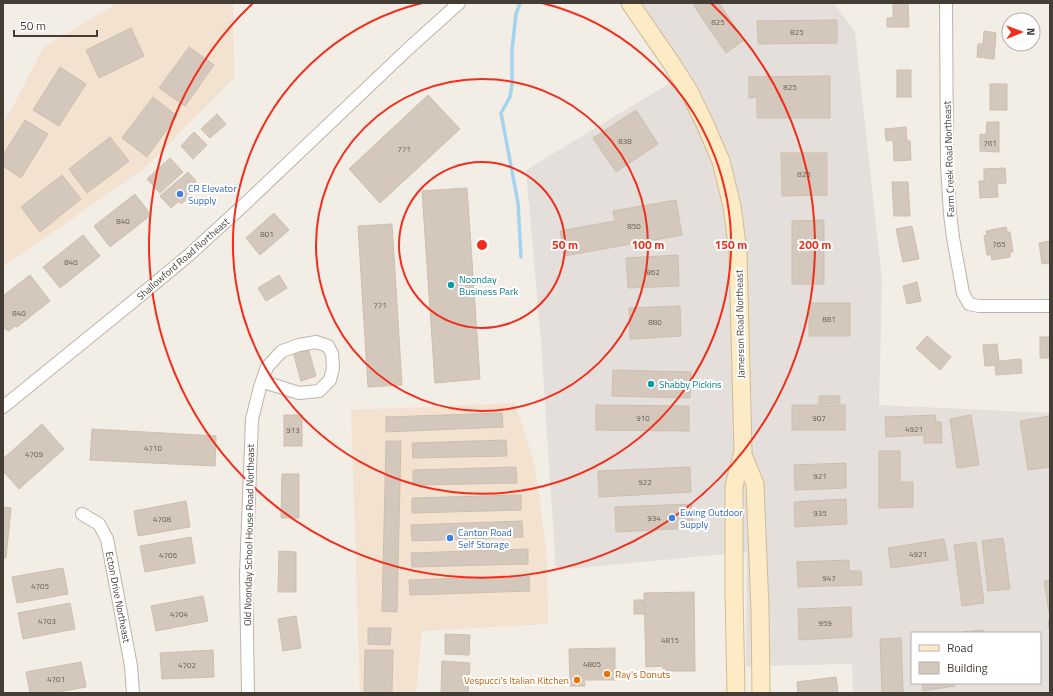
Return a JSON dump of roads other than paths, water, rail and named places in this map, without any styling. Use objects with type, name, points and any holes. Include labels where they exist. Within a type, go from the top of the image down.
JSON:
[{"type":"street","name":"Shallowford Road Northeast","points":[[3,406],[189,255],[247,202],[408,48],[459,3]]},
{"type":"street","name":"Jamerson Road Northeast","points":[[630,3],[689,91],[721,161],[732,206],[738,252],[743,455],[734,486],[736,693]]},
{"type":"street","name":"Farm Creek Road Northeast","points":[[946,3],[948,188],[953,238],[963,293],[969,304],[980,306],[1050,306]]},
{"type":"street","name":"Old Noonday School House Road Northeast","points":[[248,693],[246,574],[252,419],[263,379],[267,367],[282,351],[299,345],[316,342],[328,346],[332,354],[333,368],[330,380],[319,391],[299,393],[270,384],[263,379]]},
{"type":"street","name":"Jamerson Road Northeast","points":[[743,455],[755,484],[761,693]]},
{"type":"street","name":"Ecton Drive Northeast","points":[[82,514],[99,524],[107,539],[131,666],[133,693]]},
{"type":"waterway","points":[[520,3],[516,14],[512,50],[512,84],[510,97],[501,113],[518,203],[521,257]]},
{"type":"place","name":"CR Elevator Supply","points":[[180,194]]},
{"type":"place","name":"Noonday Business Park","points":[[451,285]]},
{"type":"place","name":"Shabby Pickins","points":[[651,384]]},
{"type":"place","name":"Ewing Outdoor Supply","points":[[672,518]]},
{"type":"place","name":"Canton Road Self Storage","points":[[450,538]]},
{"type":"place","name":"Ray's Donuts","points":[[607,674]]},
{"type":"place","name":"Vespucci's Italian Kitchen","points":[[577,680]]}]
